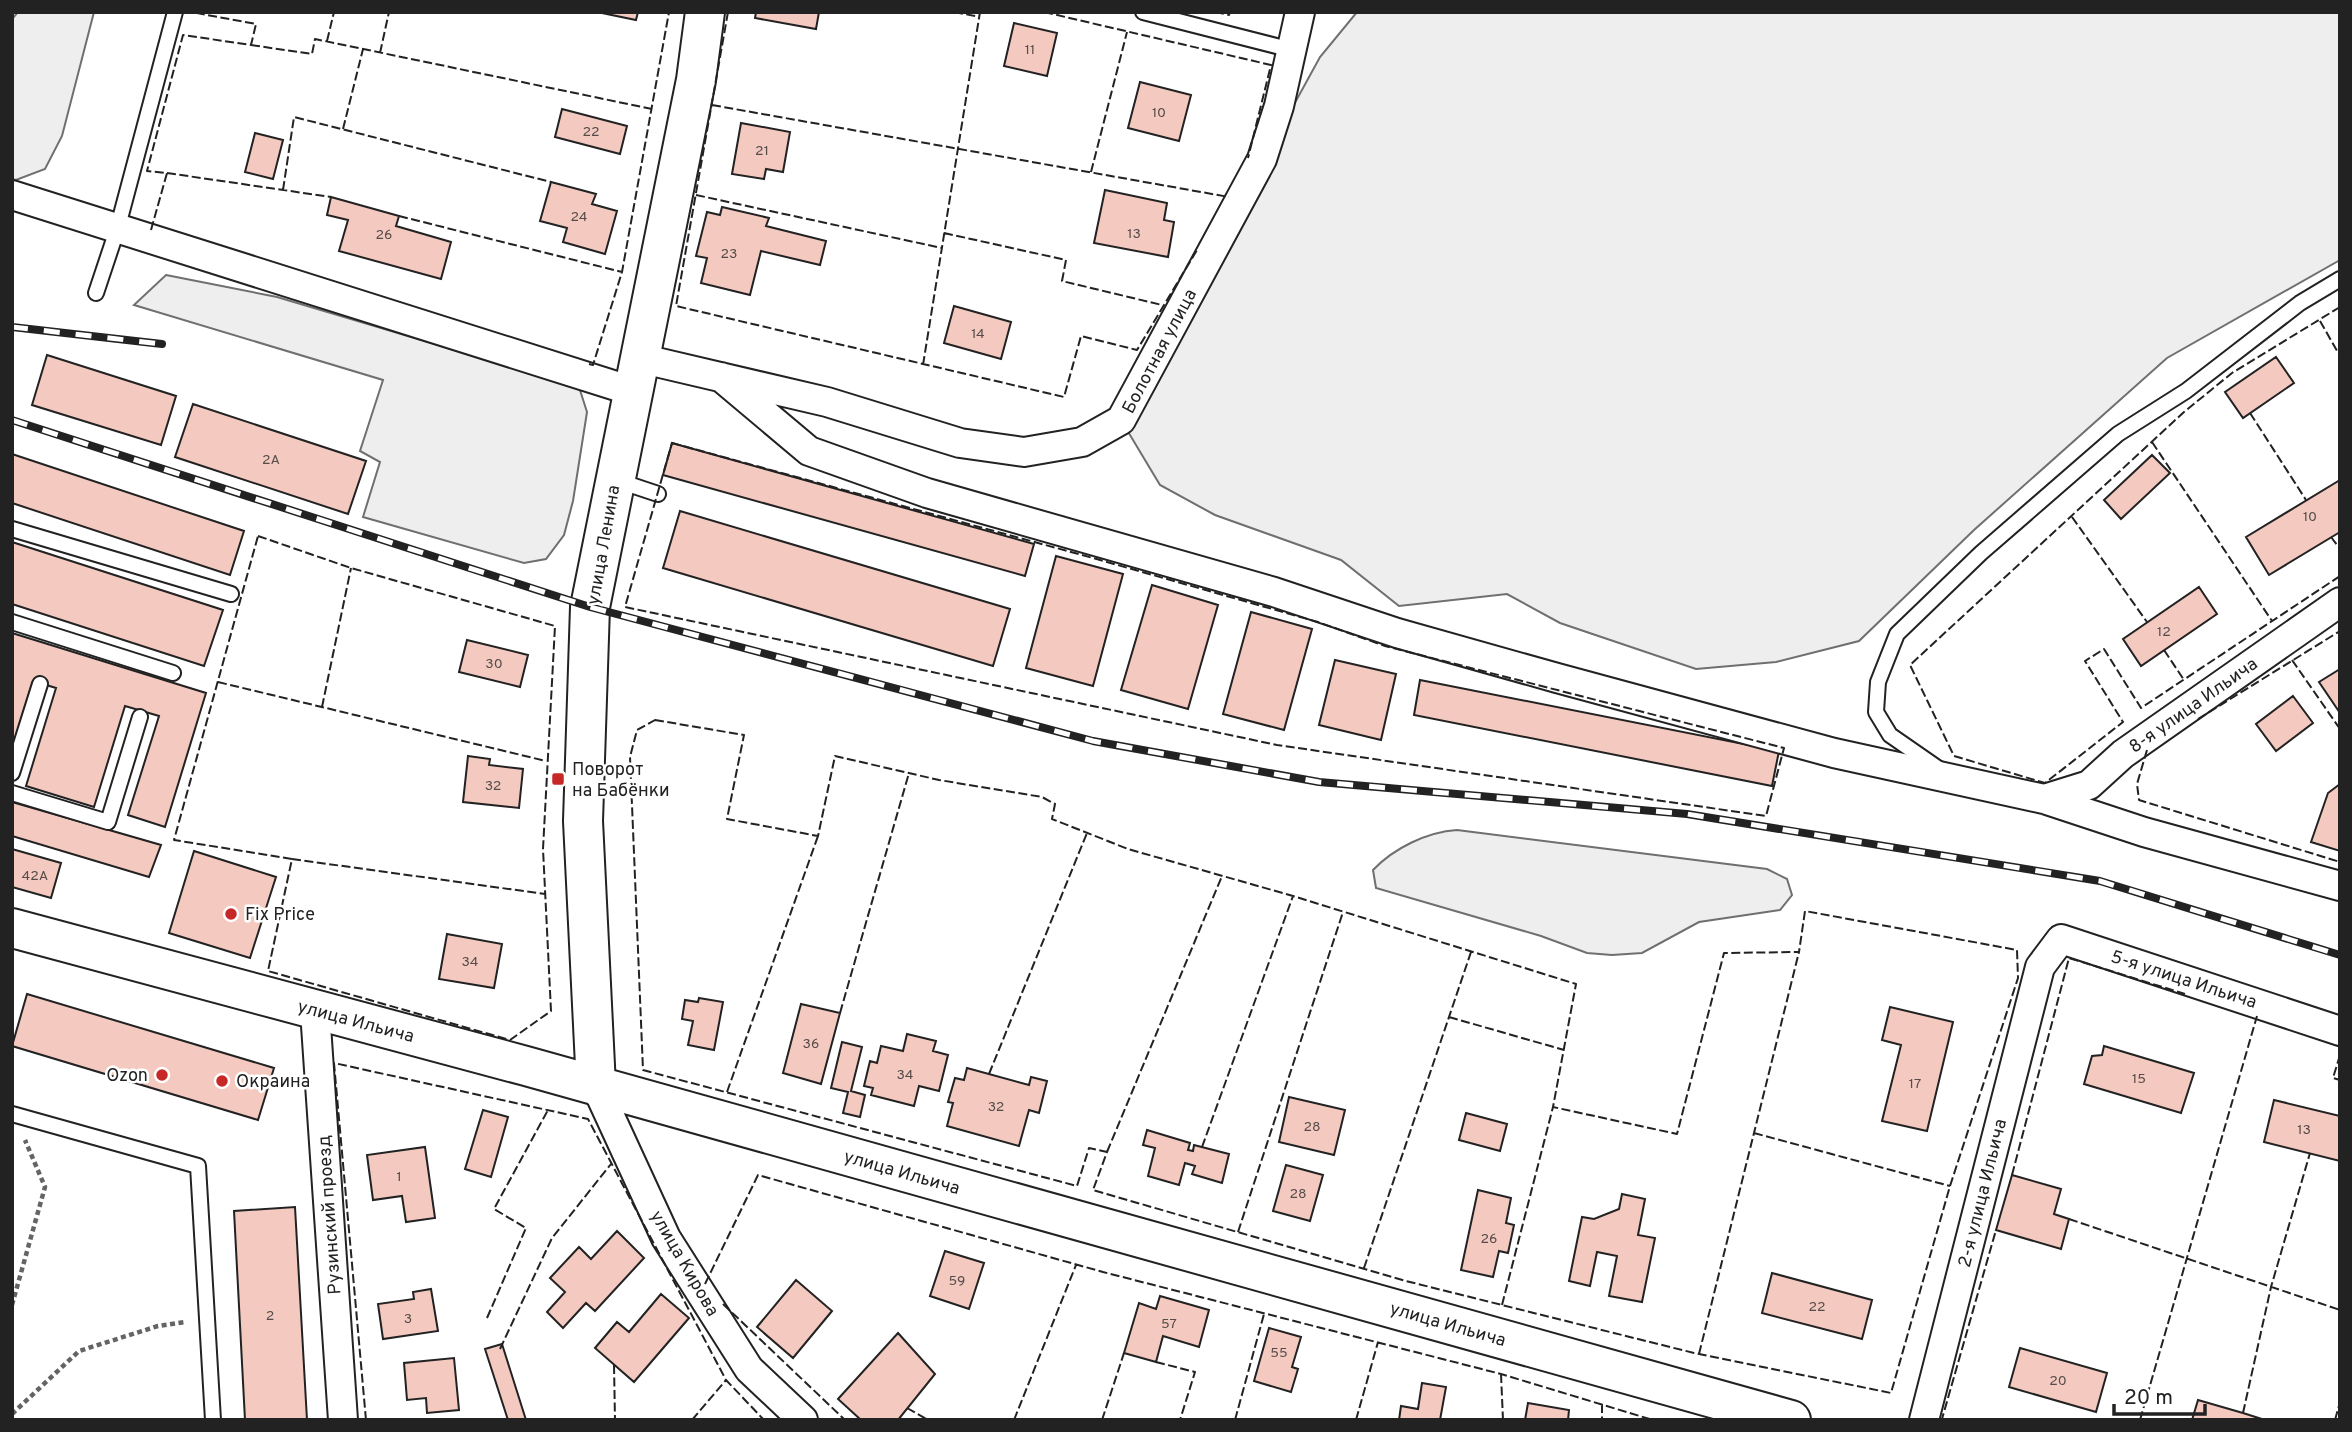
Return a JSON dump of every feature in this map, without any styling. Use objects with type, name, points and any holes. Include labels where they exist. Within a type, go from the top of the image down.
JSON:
[{"type":"main road","name":"улица Ленина","points":[[596,1086],[583,821],[590,607],[696,80],[705,12]]},
{"type":"main road","name":"улица Ильича","points":[[12,928],[596,1086],[1791,1420]]},
{"type":"street","name":"Болотная улица","points":[[12,195],[117,230],[636,375],[720,377],[827,402],[960,443],[1024,452],[1082,442],[1121,420],[1262,159],[1300,12]]},
{"type":"street","points":[[720,377],[809,452],[927,493],[1274,592],[1397,633],[1557,678],[1754,732],[2044,799],[2144,831],[2340,886]]},
{"type":"street","name":"8-я улица Ильича","points":[[2044,799],[2089,785],[2123,754],[2340,602]]},
{"type":"street","name":"5-я улица Ильича","points":[[2040,967],[2061,939],[2340,1031]]},
{"type":"street","name":"2-я улица Ильича","points":[[1924,1420],[2040,967]]},
{"type":"street","name":"Рузинский проезд","points":[[315,1011],[343,1420]]},
{"type":"street","name":"улица Кирова","points":[[596,1086],[666,1238],[749,1368],[803,1420]]},
{"type":"lane","points":[[96,293],[117,230],[175,12]]},
{"type":"lane","points":[[1143,12],[1292,50]]},
{"type":"lane","points":[[1954,779],[1890,735],[1876,712],[1878,682],[1897,634],[1981,553],[2119,434],[2186,391],[2300,303],[2340,279]]},
{"type":"lane","points":[[615,479],[658,494]]},
{"type":"lane","points":[[12,529],[231,594]]},
{"type":"lane","points":[[12,622],[173,673]]},
{"type":"lane","points":[[12,773],[40,684]]},
{"type":"lane","points":[[12,793],[108,822],[140,717]]},
{"type":"lane","points":[[13,1114],[198,1166],[213,1420]]},
{"type":"path","points":[[12,1305],[45,1186],[13,1114]]},
{"type":"path","points":[[12,1415],[79,1352],[158,1326],[207,1320]]},
{"type":"shaded area","points":[[18,12],[94,12],[62,136],[45,169],[16,180],[12,179],[12,19]]},
{"type":"shaded area","points":[[1357,12],[2340,12],[2340,260],[2167,358],[1974,530],[1859,641],[1776,662],[1696,669],[1560,623],[1507,594],[1399,606],[1341,560],[1215,515],[1160,485],[1121,420],[1320,57]]},
{"type":"shaded area","points":[[166,275],[277,297],[579,387],[587,412],[573,501],[564,535],[546,559],[524,563],[363,517],[380,462],[360,451],[383,380],[134,305]]},
{"type":"shaded area","points":[[1457,830],[1767,869],[1787,879],[1792,895],[1780,910],[1699,922],[1642,953],[1612,955],[1587,953],[1541,936],[1376,888],[1373,870],[1381,862],[1412,842]]},
{"type":"building","points":[[597,12],[638,12],[636,20]]},
{"type":"building","points":[[756,12],[819,12],[816,29],[755,18]]},
{"type":"building","points":[[1014,23],[1057,33],[1047,76],[1004,66]]},
{"type":"building","points":[[1140,82],[1191,95],[1179,141],[1128,128]]},
{"type":"building","points":[[562,109],[627,126],[620,154],[555,137]]},
{"type":"building","points":[[741,123],[790,132],[783,172],[766,169],[764,179],[732,174]]},
{"type":"building","points":[[255,133],[283,140],[273,179],[245,172]]},
{"type":"building","points":[[551,182],[596,194],[592,204],[617,211],[605,254],[563,242],[567,228],[540,221]]},
{"type":"building","points":[[1105,190],[1167,203],[1164,220],[1174,222],[1168,257],[1094,243]]},
{"type":"building","points":[[331,197],[399,216],[396,226],[451,242],[441,279],[339,251],[348,220],[327,215]]},
{"type":"building","points":[[722,207],[769,218],[766,226],[826,241],[820,265],[761,251],[750,295],[701,283],[707,258],[696,256],[707,212],[720,215]]},
{"type":"building","points":[[954,306],[1011,322],[1001,359],[944,343]]},
{"type":"building","points":[[47,355],[176,396],[161,445],[32,405]]},
{"type":"building","points":[[2276,357],[2294,383],[2243,418],[2225,392]]},
{"type":"building","points":[[193,404],[366,461],[348,514],[175,457]]},
{"type":"building","points":[[672,443],[1034,544],[1025,576],[663,475]]},
{"type":"building","points":[[12,454],[244,531],[230,575],[12,503]]},
{"type":"building","points":[[2152,455],[2170,473],[2121,519],[2104,500]]},
{"type":"building","points":[[2340,480],[2340,532],[2269,575],[2246,537]]},
{"type":"building","points":[[680,511],[1010,609],[993,666],[663,568]]},
{"type":"building","points":[[12,542],[223,610],[204,666],[12,604]]},
{"type":"building","points":[[1056,556],[1123,574],[1093,686],[1026,668]]},
{"type":"building","points":[[1152,585],[1218,605],[1188,709],[1121,690]]},
{"type":"building","points":[[2199,587],[2217,614],[2141,666],[2123,639]]},
{"type":"building","points":[[1251,612],[1312,629],[1284,730],[1223,714]]},
{"type":"building","points":[[12,633],[206,693],[165,827],[128,815],[159,716],[125,706],[94,807],[26,786],[56,688],[33,681],[12,748]]},
{"type":"building","points":[[467,640],[528,655],[520,687],[459,672]]},
{"type":"building","points":[[1335,660],[1396,674],[1381,740],[1319,725]]},
{"type":"building","points":[[2340,669],[2340,713],[2319,682]]},
{"type":"building","points":[[1420,680],[1779,751],[1772,786],[1414,715]]},
{"type":"building","points":[[2293,696],[2313,723],[2276,751],[2256,724]]},
{"type":"building","points":[[468,756],[490,759],[489,765],[523,769],[519,808],[463,802]]},
{"type":"building","points":[[2340,784],[2340,851],[2311,842],[2328,793]]},
{"type":"building","points":[[12,802],[161,845],[149,877],[12,836]]},
{"type":"building","points":[[12,849],[61,863],[51,898],[12,887]]},
{"type":"building","points":[[194,851],[276,877],[250,958],[169,933]]},
{"type":"building","points":[[447,934],[502,944],[494,988],[439,979]]},
{"type":"building","points":[[27,994],[274,1068],[258,1120],[12,1046]]},
{"type":"building","points":[[699,998],[723,1002],[714,1050],[688,1045],[693,1021],[682,1019],[685,1000],[698,1002]]},
{"type":"building","points":[[801,1004],[840,1013],[821,1084],[783,1073]]},
{"type":"building","points":[[1890,1007],[1953,1022],[1927,1131],[1882,1121],[1901,1045],[1882,1040]]},
{"type":"building","points":[[907,1034],[936,1041],[933,1051],[948,1055],[939,1091],[919,1086],[914,1106],[871,1095],[873,1088],[864,1086],[870,1061],[877,1063],[881,1046],[903,1051]]},
{"type":"building","points":[[842,1042],[862,1047],[851,1091],[865,1095],[860,1117],[843,1113],[848,1092],[831,1088]]},
{"type":"building","points":[[2104,1046],[2194,1073],[2181,1113],[2084,1084],[2092,1056],[2102,1055]]},
{"type":"building","points":[[967,1068],[1029,1085],[1031,1077],[1047,1081],[1039,1113],[1029,1110],[1019,1146],[947,1126],[953,1103],[948,1102],[955,1078],[964,1080]]},
{"type":"building","points":[[1289,1097],[1345,1110],[1334,1155],[1279,1142]]},
{"type":"building","points":[[2274,1100],[2340,1116],[2340,1161],[2264,1142]]},
{"type":"building","points":[[483,1110],[508,1117],[491,1177],[465,1169]]},
{"type":"building","points":[[1466,1113],[1507,1124],[1500,1151],[1459,1140]]},
{"type":"building","points":[[1147,1130],[1190,1143],[1188,1150],[1193,1151],[1194,1145],[1229,1154],[1222,1183],[1192,1174],[1195,1166],[1185,1163],[1179,1185],[1148,1176],[1155,1148],[1143,1145]]},
{"type":"building","points":[[425,1147],[435,1218],[406,1222],[402,1196],[373,1200],[367,1155]]},
{"type":"building","points":[[1286,1165],[1323,1175],[1310,1221],[1273,1211]]},
{"type":"building","points":[[2012,1175],[2061,1189],[2054,1214],[2069,1219],[2061,1249],[1996,1230]]},
{"type":"building","points":[[1478,1190],[1511,1198],[1506,1223],[1514,1225],[1508,1253],[1499,1251],[1493,1277],[1461,1270]]},
{"type":"building","points":[[1622,1194],[1645,1199],[1638,1235],[1655,1238],[1642,1302],[1609,1296],[1617,1256],[1597,1252],[1590,1286],[1569,1281],[1582,1217],[1594,1219],[1619,1209]]},
{"type":"building","points":[[295,1207],[307,1420],[245,1420],[234,1211]]},
{"type":"building","points":[[617,1231],[644,1258],[595,1311],[586,1303],[563,1328],[547,1312],[565,1292],[550,1278],[579,1247],[591,1259]]},
{"type":"building","points":[[945,1251],[984,1263],[969,1309],[930,1296]]},
{"type":"building","points":[[1772,1273],[1872,1300],[1862,1339],[1762,1313]]},
{"type":"building","points":[[796,1280],[832,1311],[793,1358],[757,1327]]},
{"type":"building","points":[[431,1289],[438,1331],[383,1339],[378,1304],[414,1299],[413,1292]]},
{"type":"building","points":[[661,1294],[689,1318],[634,1382],[595,1348],[617,1322],[629,1332]]},
{"type":"building","points":[[1160,1296],[1209,1310],[1199,1347],[1163,1336],[1156,1362],[1124,1353],[1139,1303],[1156,1309]]},
{"type":"building","points":[[1269,1328],[1301,1337],[1292,1367],[1298,1369],[1291,1392],[1254,1381]]},
{"type":"building","points":[[898,1333],[935,1374],[898,1420],[861,1420],[838,1399]]},
{"type":"building","points":[[502,1344],[526,1420],[508,1420],[485,1349]]},
{"type":"building","points":[[2020,1348],[2107,1373],[2096,1412],[2009,1387]]},
{"type":"building","points":[[454,1358],[459,1410],[427,1413],[426,1398],[407,1400],[404,1363]]},
{"type":"building","points":[[1422,1383],[1446,1387],[1440,1420],[1399,1420],[1401,1406],[1418,1409]]},
{"type":"building","points":[[2198,1400],[2243,1413],[2265,1420],[2192,1420]]},
{"type":"building","points":[[1528,1403],[1569,1410],[1568,1420],[1525,1420]]},
{"type":"railway","points":[[12,327],[162,344]]},
{"type":"railway","points":[[12,420],[590,607],[1093,741],[1319,782],[1687,814],[2100,881],[2340,955]]},
{"type":"fence","points":[[151,230],[167,173],[147,171],[183,35],[251,45],[256,24],[191,12]]},
{"type":"fence","points":[[327,41],[334,12]]},
{"type":"fence","points":[[380,53],[389,12]]},
{"type":"fence","points":[[589,364],[593,365],[622,272],[669,12]]},
{"type":"fence","points":[[728,12],[676,306],[1064,397],[1081,336],[1137,350],[1197,250]]},
{"type":"fence","points":[[954,12],[980,17]]},
{"type":"fence","points":[[923,365],[980,12]]},
{"type":"fence","points":[[1044,12],[1271,65],[1248,158]]},
{"type":"fence","points":[[1215,12],[1229,15],[1230,12]]},
{"type":"fence","points":[[1091,172],[1127,32]]},
{"type":"fence","points":[[251,45],[312,54],[315,39],[652,109]]},
{"type":"fence","points":[[343,129],[363,49]]},
{"type":"fence","points":[[712,105],[1229,197]]},
{"type":"fence","points":[[283,190],[294,117],[551,182]]},
{"type":"fence","points":[[167,173],[331,197]]},
{"type":"fence","points":[[696,195],[942,248]]},
{"type":"fence","points":[[399,216],[622,272]]},
{"type":"fence","points":[[944,233],[1066,260],[1062,281],[1162,305]]},
{"type":"fence","points":[[2340,307],[2232,373],[2184,412],[1910,665],[1954,756],[2045,783],[2123,722],[2085,661],[2104,649],[2141,708],[2340,576]]},
{"type":"fence","points":[[2320,321],[2340,356]]},
{"type":"fence","points":[[2250,413],[2306,500]]},
{"type":"fence","points":[[2152,442],[2272,621]]},
{"type":"fence","points":[[672,443],[1318,622],[1385,646],[1784,748],[1766,816],[1277,745],[625,607],[672,443]]},
{"type":"fence","points":[[2072,517],[2147,622]]},
{"type":"fence","points":[[258,536],[351,568],[555,626],[543,849],[551,1011],[510,1040],[268,971],[292,859],[174,840],[258,536]]},
{"type":"fence","points":[[2331,537],[2340,549]]},
{"type":"fence","points":[[322,707],[351,568]]},
{"type":"fence","points":[[2198,719],[2340,631]]},
{"type":"fence","points":[[2164,650],[2184,680]]},
{"type":"fence","points":[[2292,660],[2340,729]]},
{"type":"fence","points":[[218,682],[546,761]]},
{"type":"fence","points":[[655,720],[744,735],[727,819],[818,836],[835,756],[939,780],[1042,797],[1055,804],[1052,819],[1128,849],[1293,896],[1576,984],[1553,1107],[1677,1134],[1724,953],[1799,952],[1805,911],[2017,950],[2018,978],[1950,1186],[1891,1393],[1694,1353],[1406,1281],[1093,1190],[1107,1152],[1089,1148],[1077,1186],[643,1070],[630,757],[637,730],[655,720]]},
{"type":"fence","points":[[2147,750],[2137,784],[2139,800],[2340,862]]},
{"type":"fence","points":[[840,1013],[909,773]]},
{"type":"fence","points":[[989,1074],[1087,833]]},
{"type":"fence","points":[[727,1092],[818,836]]},
{"type":"fence","points":[[292,859],[545,894]]},
{"type":"fence","points":[[1107,1152],[1222,876]]},
{"type":"fence","points":[[1202,1147],[1293,896]]},
{"type":"fence","points":[[1238,1232],[1343,912]]},
{"type":"fence","points":[[1364,1268],[1471,952]]},
{"type":"fence","points":[[1699,1354],[1799,952]]},
{"type":"fence","points":[[2012,1175],[2069,958],[2185,994]]},
{"type":"fence","points":[[2140,1420],[2257,1016]]},
{"type":"fence","points":[[1449,1017],[1564,1050]]},
{"type":"fence","points":[[2340,1055],[2333,1078],[2340,1080]]},
{"type":"fence","points":[[366,1420],[334,1063],[588,1119],[726,1380],[764,1420]]},
{"type":"fence","points":[[1502,1305],[1553,1107]]},
{"type":"fence","points":[[487,1318],[526,1228],[494,1209],[548,1110]]},
{"type":"fence","points":[[1754,1133],[1950,1186]]},
{"type":"fence","points":[[2243,1413],[2271,1287],[2310,1153]]},
{"type":"fence","points":[[500,1349],[552,1238],[611,1164]]},
{"type":"fence","points":[[705,1284],[758,1175],[1103,1272],[1501,1374],[1653,1420]]},
{"type":"fence","points":[[2069,1219],[2340,1310]]},
{"type":"fence","points":[[1945,1420],[1942,1419],[1996,1230]]},
{"type":"fence","points":[[1014,1420],[1076,1265]]},
{"type":"fence","points":[[723,1304],[845,1420]]},
{"type":"fence","points":[[1235,1420],[1264,1314]]},
{"type":"fence","points":[[1356,1420],[1378,1342]]},
{"type":"fence","points":[[1102,1420],[1124,1353]]},
{"type":"fence","points":[[1156,1362],[1195,1372],[1180,1420]]},
{"type":"fence","points":[[614,1365],[615,1420]]},
{"type":"fence","points":[[1501,1374],[1503,1420]]},
{"type":"fence","points":[[692,1420],[726,1380]]},
{"type":"fence","points":[[2335,1420],[2340,1402]]},
{"type":"fence","points":[[1602,1404],[1602,1420]]},
{"type":"fence","points":[[907,1408],[928,1420]]},
{"type":"place","name":"Поворот на Бабёнки","points":[[558,779]]},
{"type":"place","name":"Fix Price","points":[[231,914]]},
{"type":"place","name":"Ozon","points":[[162,1075]]},
{"type":"place","name":"Окраина","points":[[222,1081]]}]
